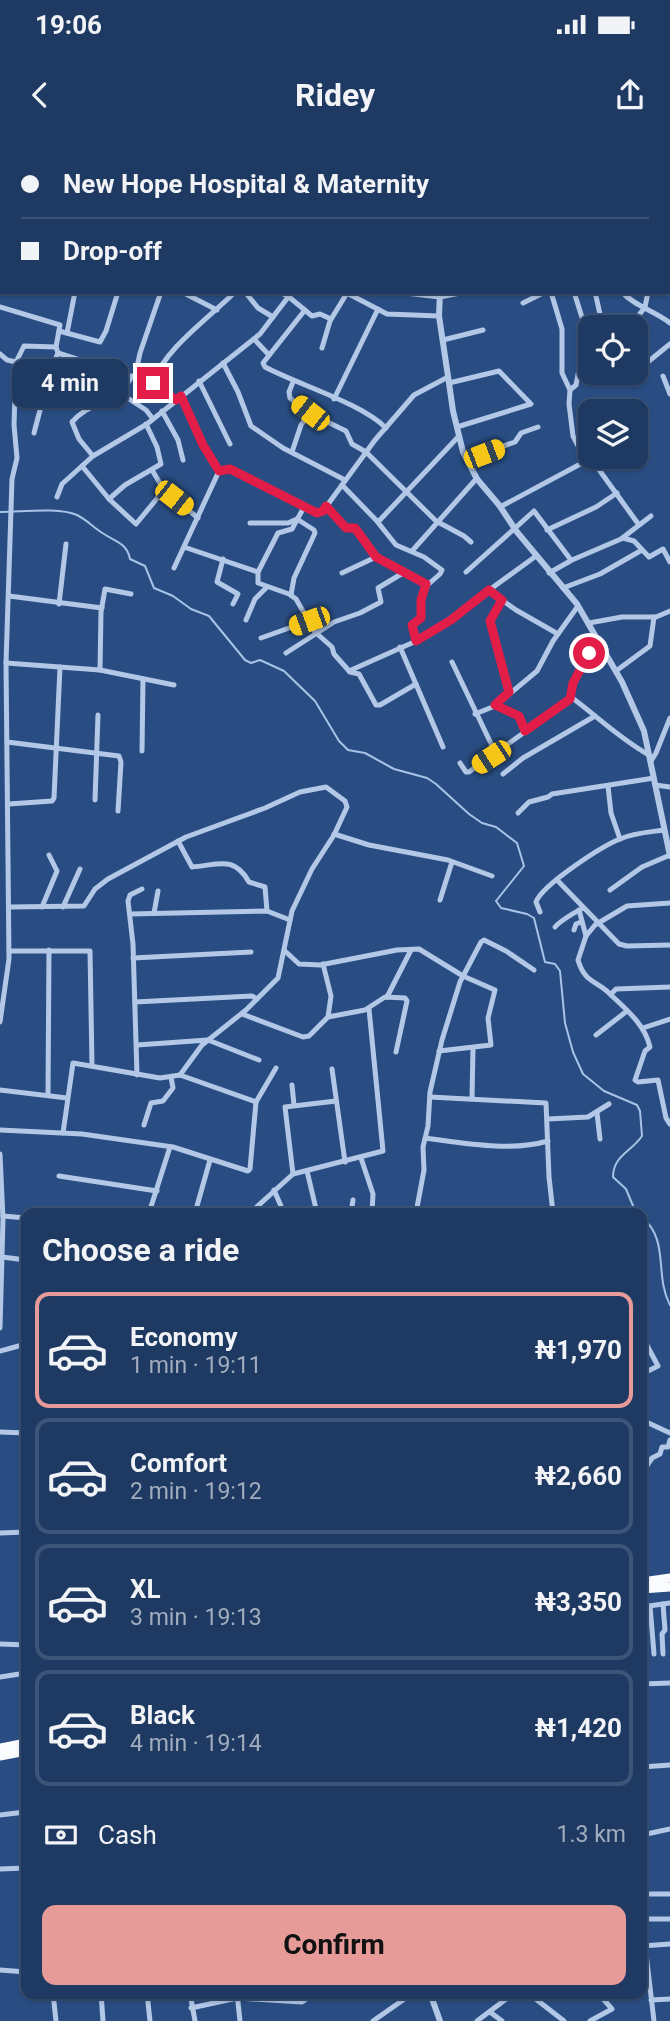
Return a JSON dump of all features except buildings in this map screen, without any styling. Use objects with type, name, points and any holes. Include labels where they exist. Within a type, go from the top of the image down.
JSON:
[{"type":"highway","points":[[647,1582],[667,1583]]},
{"type":"highway","points":[[647,1588],[667,1583]]},
{"type":"highway","points":[[0,1748],[21,1744]]},
{"type":"highway","points":[[0,1756],[21,1752]]},
{"type":"street","points":[[67,333],[75,294]]},
{"type":"street","points":[[59,331],[100,342],[117,294]]},
{"type":"street","points":[[93,456],[79,439],[72,422],[95,404],[120,393],[133,376],[160,294]]},
{"type":"street","points":[[186,294],[217,310]]},
{"type":"street","points":[[153,383],[160,366],[175,349],[233,294]]},
{"type":"street","points":[[247,294],[258,308],[274,317]]},
{"type":"street","points":[[323,348],[331,319],[345,294]]},
{"type":"street","points":[[348,294],[387,314],[439,316]]},
{"type":"street","points":[[523,303],[541,294]]},
{"type":"street","points":[[552,294],[562,329],[562,373],[570,390],[573,436],[578,446]]},
{"type":"street","points":[[575,294],[581,315]]},
{"type":"street","points":[[595,294],[601,315]]},
{"type":"street","points":[[624,294],[670,323]]},
{"type":"street","points":[[639,315],[645,307],[648,294]]},
{"type":"street","points":[[57,497],[62,484],[93,456],[146,425],[254,339],[291,295],[312,316],[320,314],[331,319]]},
{"type":"street","points":[[440,295],[439,316],[448,380],[459,436],[467,459],[477,478],[514,528],[579,606],[617,671],[644,731],[670,855],[642,867],[610,890]]},
{"type":"street","points":[[0,307],[59,324],[57,350],[34,433]]},
{"type":"street","points":[[334,399],[378,309]]},
{"type":"street","points":[[305,310],[263,363],[265,367],[293,382],[365,412],[386,428]]},
{"type":"street","points":[[443,340],[484,330]]},
{"type":"street","points":[[254,339],[269,355]]},
{"type":"street","points":[[648,362],[670,344]]},
{"type":"street","points":[[0,1022],[9,951],[10,907],[7,742],[3,699],[12,479],[18,458],[14,425],[16,362],[24,346],[57,350],[153,383],[178,398],[219,471]]},
{"type":"street","points":[[0,354],[16,362]]},
{"type":"street","points":[[223,363],[251,426],[343,482],[396,545],[412,551],[442,570],[426,584],[421,600],[421,618],[412,625],[416,641]]},
{"type":"street","points":[[219,471],[230,469],[317,513],[323,511],[366,452],[414,395],[448,380],[499,371],[531,404],[457,427]]},
{"type":"street","points":[[50,372],[74,383],[104,387],[111,397]]},
{"type":"street","points":[[570,390],[576,385],[578,375]]},
{"type":"street","points":[[663,376],[670,394]]},
{"type":"street","points":[[199,381],[230,444]]},
{"type":"street","points":[[293,382],[290,398],[310,413],[346,431],[352,444],[366,452],[436,521],[471,542]]},
{"type":"street","points":[[120,393],[146,410],[153,419]]},
{"type":"street","points":[[162,411],[178,440],[183,460]]},
{"type":"street","points":[[292,452],[301,425],[310,413]]},
{"type":"street","points":[[109,499],[125,485],[161,466],[146,425]]},
{"type":"street","points":[[467,459],[515,442],[521,433],[538,427]]},
{"type":"street","points":[[378,522],[459,436]]},
{"type":"street","points":[[500,507],[578,465]]},
{"type":"street","points":[[82,466],[109,499],[136,524],[164,489]]},
{"type":"street","points":[[600,469],[639,525]]},
{"type":"street","points":[[152,470],[164,489],[198,518]]},
{"type":"street","points":[[174,568],[219,471]]},
{"type":"street","points":[[412,551],[477,478]]},
{"type":"street","points":[[547,530],[596,507],[617,493]]},
{"type":"street","points":[[326,506],[346,528],[355,528],[376,557],[426,584]]},
{"type":"street","points":[[304,507],[290,531],[278,533],[258,572],[258,583],[291,595],[303,608],[318,633],[332,647],[334,654],[349,671],[359,674],[378,705],[416,684]]},
{"type":"street","points":[[466,572],[534,512],[570,560]]},
{"type":"street","points":[[549,573],[570,560],[623,538],[652,516]]},
{"type":"street","points":[[250,523],[289,523],[297,519]]},
{"type":"street","points":[[291,595],[294,578],[315,533],[297,519]]},
{"type":"street","points":[[630,532],[632,541]]},
{"type":"street","points":[[623,538],[632,541],[650,557],[663,550],[670,562]]},
{"type":"street","points":[[59,604],[66,544]]},
{"type":"street","points":[[184,547],[258,572]]},
{"type":"street","points":[[563,588],[600,574],[642,550]]},
{"type":"street","points":[[349,671],[416,641],[451,620],[536,556]]},
{"type":"street","points":[[342,573],[376,557]]},
{"type":"street","points":[[223,559],[216,581],[238,594],[233,604]]},
{"type":"street","points":[[286,653],[334,622],[381,602],[378,588],[403,573]]},
{"type":"street","points":[[246,620],[255,599],[267,587]]},
{"type":"street","points":[[100,670],[102,608],[106,589],[131,594]]},
{"type":"street","points":[[489,590],[558,634]]},
{"type":"street","points":[[9,596],[102,608]]},
{"type":"street","points":[[502,600],[490,621],[509,692]]},
{"type":"street","points":[[475,714],[495,705],[537,671],[558,634],[579,606]]},
{"type":"street","points":[[589,623],[622,617],[654,617],[670,611]]},
{"type":"street","points":[[617,671],[650,646],[654,617]]},
{"type":"street","points":[[261,638],[309,621]]},
{"type":"street","points":[[460,763],[468,773],[568,701],[581,666],[600,641]]},
{"type":"street","points":[[400,647],[443,747]]},
{"type":"street","points":[[452,662],[496,754]]},
{"type":"street","points":[[6,663],[100,670],[174,685]]},
{"type":"street","points":[[9,803],[53,800],[58,748],[60,667]]},
{"type":"street","points":[[142,751],[143,679]]},
{"type":"street","points":[[571,697],[650,758]]},
{"type":"street","points":[[495,705],[519,716],[525,731]]},
{"type":"street","points":[[95,800],[98,715]]},
{"type":"street","points":[[503,774],[523,758],[595,716]]},
{"type":"street","points":[[650,758],[656,753],[670,718]]},
{"type":"street","points":[[7,742],[119,756],[118,811]]},
{"type":"street","points":[[518,813],[529,802],[552,794],[654,781],[670,787]]},
{"type":"street","points":[[608,786],[611,813],[620,839]]},
{"type":"street","points":[[10,907],[84,906],[95,889],[108,879],[178,841],[300,792],[323,787],[347,804],[334,834],[312,869],[292,911],[278,978],[242,1014],[202,1045],[180,1075]]},
{"type":"street","points":[[540,912],[536,905],[538,896],[588,857],[620,839],[664,830]]},
{"type":"street","points":[[334,834],[369,845],[452,862],[492,876]]},
{"type":"street","points":[[178,841],[192,867],[232,864],[243,871],[249,882],[265,887],[267,911]]},
{"type":"street","points":[[42,907],[57,871],[49,855]]},
{"type":"street","points":[[440,900],[452,862]]},
{"type":"street","points":[[63,907],[80,869]]},
{"type":"street","points":[[557,880],[582,909],[622,945],[670,945]]},
{"type":"street","points":[[137,1075],[128,898],[142,890]]},
{"type":"street","points":[[154,913],[158,891]]},
{"type":"street","points":[[670,903],[626,906],[595,925],[586,936],[578,960],[589,981],[611,994],[643,1028],[650,1047],[645,1051],[635,1080],[658,1080],[666,1118],[670,1124]]},
{"type":"street","points":[[582,909],[581,922],[586,936]]},
{"type":"street","points":[[555,927],[572,913],[582,909]]},
{"type":"street","points":[[130,914],[267,911],[290,920]]},
{"type":"street","points":[[574,930],[575,925],[581,922]]},
{"type":"street","points":[[417,1208],[424,1170],[430,1097],[439,1051],[463,976],[484,940],[534,970]]},
{"type":"street","points":[[387,997],[412,949]]},
{"type":"street","points":[[285,951],[299,964],[323,964],[419,949],[463,976],[496,991],[488,1018],[491,1045],[439,1051]]},
{"type":"street","points":[[48,1095],[49,950]]},
{"type":"street","points":[[9,951],[86,950],[92,954],[89,1005],[92,1066]]},
{"type":"street","points":[[133,958],[251,952]]},
{"type":"street","points":[[323,964],[331,996],[328,1017]]},
{"type":"street","points":[[611,994],[616,989],[670,987]]},
{"type":"street","points":[[135,1002],[252,996],[257,999]]},
{"type":"street","points":[[242,1014],[303,1037],[309,1036],[328,1017],[369,1009],[387,997],[405,998],[407,1001],[396,1052]]},
{"type":"street","points":[[255,1208],[293,1174],[380,1152],[384,1147],[369,1009]]},
{"type":"street","points":[[596,1035],[627,1011]]},
{"type":"street","points":[[643,1028],[670,1019]]},
{"type":"street","points":[[137,1045],[208,1040],[260,1060]]},
{"type":"street","points":[[472,1099],[473,1048]]},
{"type":"street","points":[[63,1133],[71,1065],[76,1062],[137,1075],[180,1075],[256,1102]]},
{"type":"street","points":[[0,1130],[63,1133],[170,1147],[245,1171],[250,1169],[256,1102],[276,1068]]},
{"type":"street","points":[[332,1069],[345,1161]]},
{"type":"street","points":[[144,1125],[151,1103],[163,1101],[173,1088],[171,1077]]},
{"type":"street","points":[[292,1085],[294,1105]]},
{"type":"street","points":[[0,1090],[67,1098]]},
{"type":"street","points":[[661,1094],[670,1092]]},
{"type":"street","points":[[430,1097],[542,1101],[548,1108],[552,1208]]},
{"type":"street","points":[[293,1174],[284,1109],[286,1106],[336,1101]]},
{"type":"street","points":[[548,1119],[588,1117],[609,1104]]},
{"type":"street","points":[[597,1113],[600,1139]]},
{"type":"street","points":[[425,1138],[471,1144],[528,1146],[548,1141]]},
{"type":"street","points":[[151,1208],[170,1147]]},
{"type":"street","points":[[0,1154],[0,1328]]},
{"type":"street","points":[[361,1157],[373,1194],[372,1208]]},
{"type":"street","points":[[196,1208],[210,1160]]},
{"type":"street","points":[[307,1171],[316,1208]]},
{"type":"street","points":[[59,1176],[157,1191]]},
{"type":"street","points":[[274,1190],[282,1208]]},
{"type":"street","points":[[352,1208],[353,1199]]},
{"type":"street","points":[[2,1220],[21,1218]]},
{"type":"street","points":[[2,1257],[21,1259]]},
{"type":"street","points":[[0,1351],[21,1345]]},
{"type":"street","points":[[647,1349],[658,1366],[647,1372]]},
{"type":"street","points":[[647,1422],[670,1433]]},
{"type":"street","points":[[0,1432],[21,1433]]},
{"type":"street","points":[[647,1466],[652,1458],[659,1455],[662,1447],[668,1447],[670,1440]]},
{"type":"street","points":[[0,1534],[21,1532]]},
{"type":"street","points":[[647,1655],[667,1653],[662,1634],[665,1630],[663,1604]]},
{"type":"street","points":[[647,1606],[670,1604]]},
{"type":"street","points":[[650,1606],[654,1654]]},
{"type":"street","points":[[0,1644],[21,1645]]},
{"type":"street","points":[[0,1677],[21,1674]]},
{"type":"street","points":[[647,1684],[670,1683]]},
{"type":"street","points":[[647,1767],[670,1765]]},
{"type":"street","points":[[0,1815],[21,1812]]},
{"type":"street","points":[[647,1834],[670,1829]]},
{"type":"street","points":[[0,1869],[21,1868]]},
{"type":"street","points":[[647,1895],[670,1894]]},
{"type":"street","points":[[647,1919],[670,1919]]},
{"type":"street","points":[[647,1946],[670,1944]]},
{"type":"street","points":[[0,1970],[21,1972]]},
{"type":"street","points":[[647,1973],[654,2021]]},
{"type":"street","points":[[53,1999],[55,2021]]},
{"type":"street","points":[[101,1999],[103,2021]]},
{"type":"street","points":[[148,1999],[150,2021]]},
{"type":"street","points":[[190,1999],[195,2021]]},
{"type":"street","points":[[191,2008],[226,1999]]},
{"type":"street","points":[[237,1999],[240,2021]]},
{"type":"street","points":[[270,1999],[302,2002],[305,1999]]},
{"type":"street","points":[[373,2021],[404,1999]]},
{"type":"street","points":[[432,1999],[440,2021]]},
{"type":"street","points":[[477,2021],[506,1999]]},
{"type":"street","points":[[536,1999],[564,2021]]},
{"type":"street","points":[[590,2021],[612,2009],[603,1999]]},
{"type":"street","points":[[651,2000],[670,1999]]},
{"type":"street","points":[[490,2012],[502,2021]]},
{"type":"waterway","points":[[0,512],[50,511],[81,517],[124,546],[130,559],[145,566],[154,588],[209,616],[245,660],[251,663],[260,660],[284,671],[315,701],[339,741],[348,750],[365,753],[394,769],[427,778],[469,814],[482,823],[496,827],[517,843],[524,866],[496,901],[501,908],[534,918],[545,962],[555,964],[560,971],[565,1023],[573,1052],[583,1074],[604,1091],[637,1105],[640,1111],[642,1136],[619,1159],[613,1177],[626,1189],[634,1208]]},
{"type":"waterway","points":[[647,1222],[659,1247],[665,1294],[670,1305]]},
{"type":"route","points":[[153,383],[176,400],[181,396],[203,445],[219,471],[228,468],[317,513],[323,511],[326,506],[346,528],[355,528],[376,557],[426,584],[421,600],[421,618],[412,625],[416,641],[451,620],[489,590],[502,600],[490,621],[509,692],[495,705],[519,716],[525,731],[570,699],[573,683],[589,653]]}]
